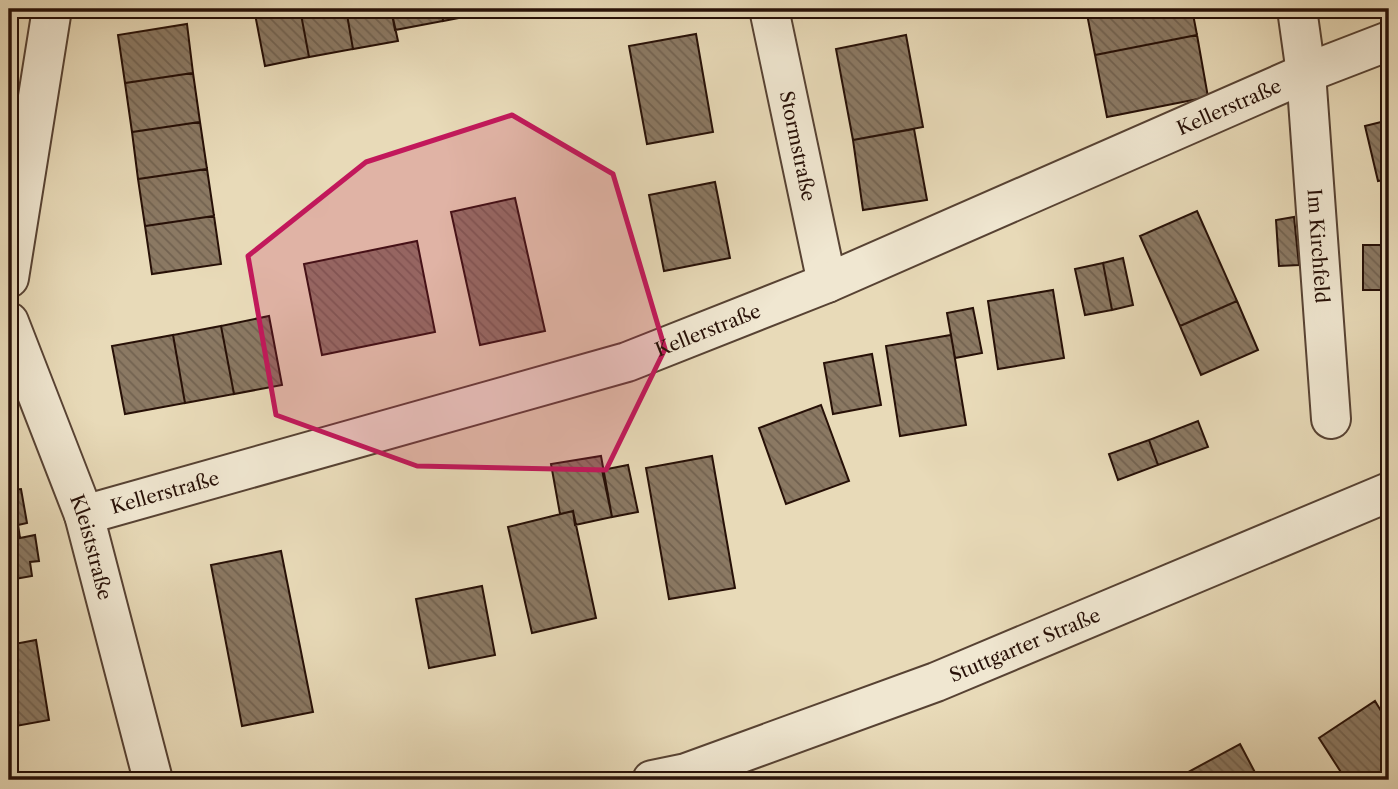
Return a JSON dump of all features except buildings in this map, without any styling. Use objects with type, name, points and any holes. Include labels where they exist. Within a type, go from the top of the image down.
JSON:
[{"type":"street","points":[[9,278],[52,9]]},
{"type":"street","name":"Stormstraße","points":[[769,9],[827,283]]},
{"type":"street","name":"Im Kirchfeld","points":[[1297,9],[1306,73],[1331,419]]},
{"type":"street","points":[[1306,73],[1389,41]]},
{"type":"street","name":"Kellerstraße","points":[[84,515],[627,362],[827,283],[1306,73]]},
{"type":"street","name":"Kleiststraße","points":[[9,321],[84,515],[153,780]]},
{"type":"street","name":"Stuttgarter Straße","points":[[652,780],[685,773],[936,682],[1384,506]]},
{"type":"highlighted area","points":[[512,115],[613,174],[665,349],[606,470],[417,466],[276,415],[248,256],[366,162]]}]
